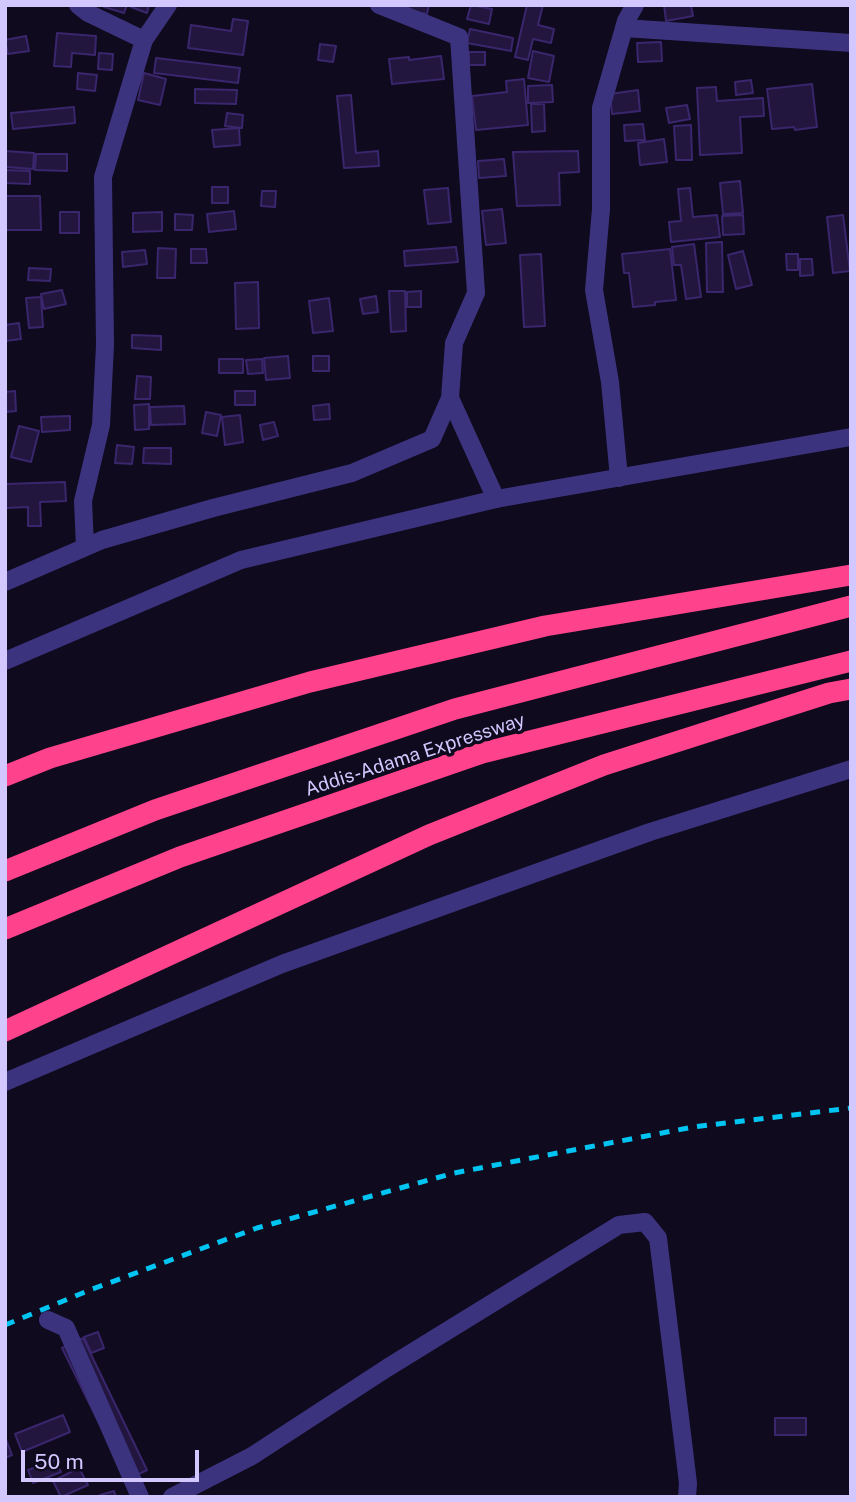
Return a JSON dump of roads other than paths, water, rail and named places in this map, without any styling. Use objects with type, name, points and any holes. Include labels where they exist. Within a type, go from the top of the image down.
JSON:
[{"type":"highway","points":[[5,776],[50,758],[310,682],[545,626],[851,575]]},
{"type":"highway","name":"Addis-Adama Expressway","points":[[5,871],[155,810],[455,709],[851,606]]},
{"type":"highway","name":"Addis-Adama Expressway","points":[[5,929],[180,857],[482,753],[851,661]]},
{"type":"highway","points":[[5,1031],[429,835],[604,765],[829,693],[851,689]]},
{"type":"street","points":[[78,5],[88,13],[144,40]]},
{"type":"street","points":[[85,547],[83,501],[101,425],[105,345],[103,177],[144,40],[167,5]]},
{"type":"street","points":[[5,582],[102,540],[213,508],[352,473],[432,439],[450,397],[454,343],[476,293],[459,37],[379,5]]},
{"type":"street","points":[[618,478],[610,382],[594,290],[601,209],[601,108],[626,21],[635,5]]},
{"type":"street","points":[[624,29],[851,43]]},
{"type":"street","points":[[450,397],[496,499]]},
{"type":"street","points":[[5,661],[241,560],[496,499],[851,437]]},
{"type":"street","points":[[5,1082],[282,964],[650,832],[851,769]]},
{"type":"street","points":[[172,1497],[252,1455],[619,1225],[645,1222],[658,1238],[688,1483],[687,1497]]},
{"type":"street","points":[[48,1320],[66,1328],[140,1497]]},
{"type":"railway","points":[[5,1325],[90,1290],[257,1228],[454,1173],[693,1127],[851,1108]]}]
